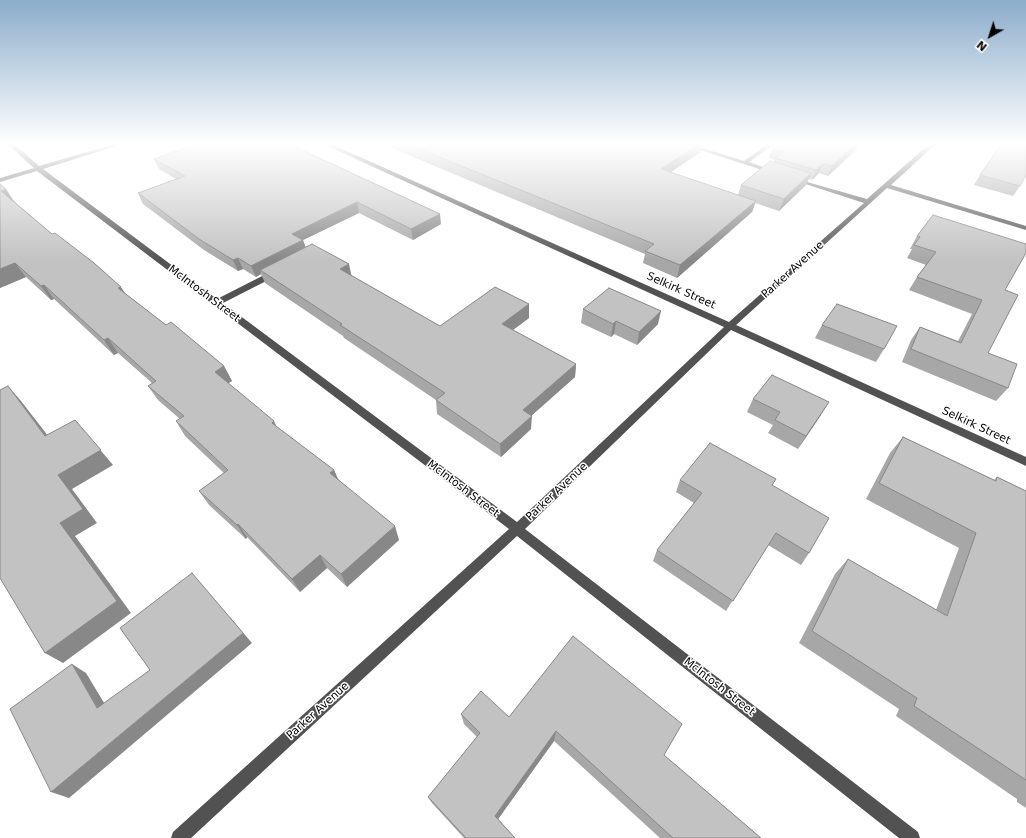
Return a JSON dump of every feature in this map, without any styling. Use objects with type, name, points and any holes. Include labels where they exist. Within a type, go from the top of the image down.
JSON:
[{"type":"street","name":"McIntosh Street","points":[[58,183],[517,530],[912,838]]},
{"type":"street","name":"Selkirk Street","points":[[413,183],[730,326],[1026,462]]},
{"type":"street","points":[[809,183],[869,202]]},
{"type":"street","name":"Parker Avenue","points":[[179,838],[517,530],[730,326],[890,183]]},
{"type":"street","points":[[887,186],[1026,228]]},
{"type":"street","points":[[216,302],[284,268]]},
{"type":"building","points":[[165,183],[373,183],[440,214],[411,229],[357,202],[292,234],[303,240],[251,266],[238,258],[233,260],[199,239],[138,193]]},
{"type":"building","points":[[504,183],[703,183],[756,201],[680,265],[645,251],[654,244]]},
{"type":"building","points":[[743,183],[801,183],[784,199],[741,185]]},
{"type":"building","points":[[1009,183],[1022,183],[1020,186]]},
{"type":"building","points":[[0,184],[6,189],[1,191],[52,234],[55,233],[94,263],[121,287],[118,288],[166,325],[171,322],[224,366],[215,372],[274,421],[272,423],[334,470],[330,473],[395,526],[341,574],[320,555],[292,579],[238,524],[237,525],[199,491],[228,470],[176,421],[184,416],[148,386],[156,381],[108,338],[104,340],[44,285],[41,286],[15,263],[0,269]]},
{"type":"building","points":[[933,215],[1026,244],[1026,253],[1005,290],[1018,295],[988,353],[1017,364],[1008,388],[911,349],[920,327],[961,343],[982,300],[917,277],[936,252],[914,245],[920,237],[917,236]]},
{"type":"building","points":[[312,244],[349,264],[340,269],[440,326],[495,287],[529,304],[502,324],[576,364],[523,410],[532,416],[500,444],[436,400],[445,393],[340,325],[342,324],[260,270]]},
{"type":"building","points":[[609,288],[661,311],[639,332],[616,321],[613,324],[583,309]]},
{"type":"building","points":[[837,304],[897,326],[884,349],[822,325]]},
{"type":"building","points":[[772,375],[829,402],[806,436],[775,420],[780,412],[753,399]]},
{"type":"building","points":[[8,386],[45,436],[75,420],[101,450],[58,475],[83,509],[60,523],[117,601],[45,653],[0,578],[0,390]]},
{"type":"building","points":[[903,437],[996,481],[997,477],[1026,491],[1026,780],[914,706],[917,698],[812,631],[848,559],[947,616],[976,533],[879,483]]},
{"type":"building","points":[[710,443],[776,479],[772,485],[829,518],[809,553],[776,533],[733,601],[657,550],[702,493],[680,480]]},
{"type":"building","points":[[192,573],[243,633],[51,792],[10,709],[72,664],[97,708],[150,670],[120,628]]},
{"type":"building","points":[[573,636],[682,724],[664,755],[761,838],[673,838],[556,731],[495,816],[515,838],[466,838],[428,797],[480,733],[461,714],[481,691],[509,717]]}]
